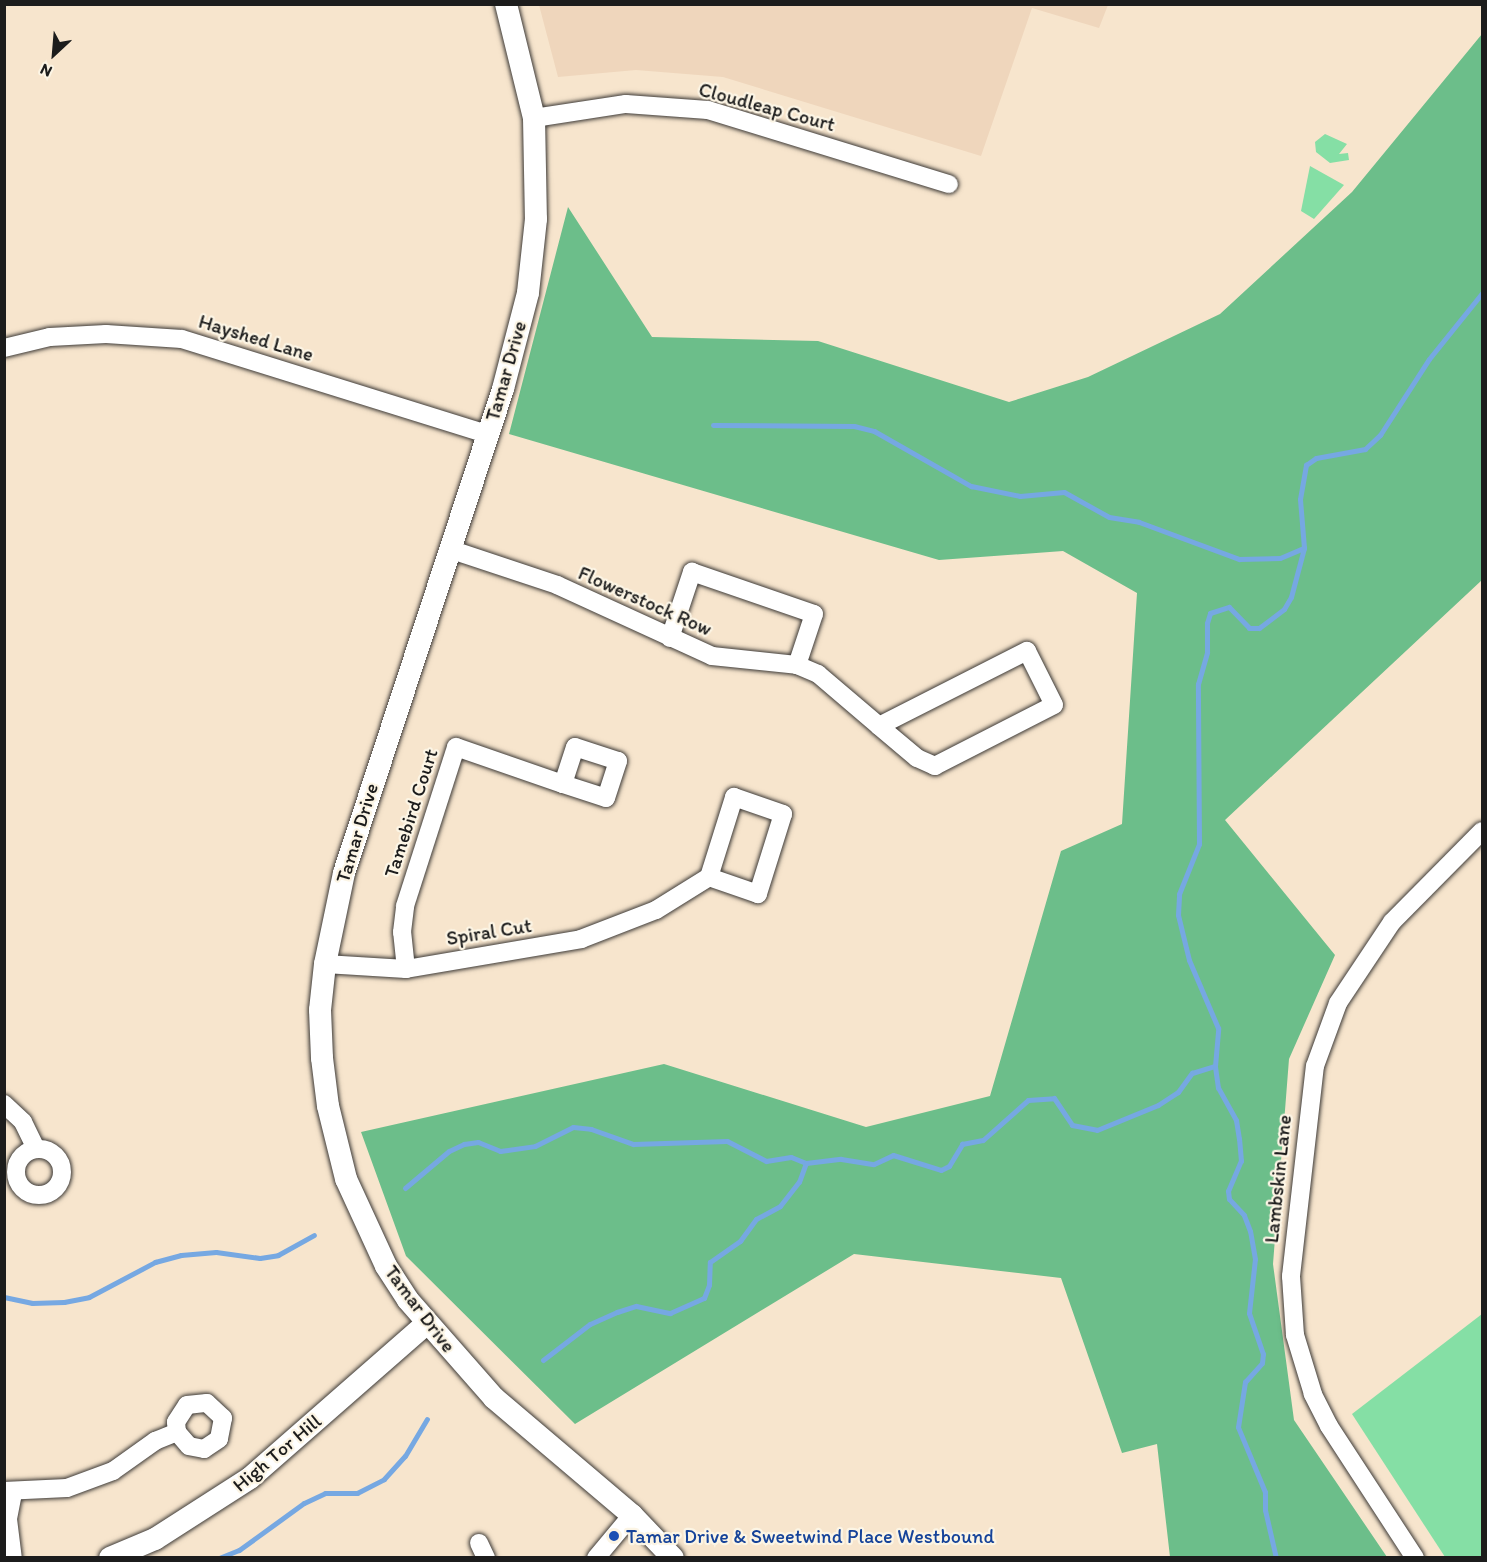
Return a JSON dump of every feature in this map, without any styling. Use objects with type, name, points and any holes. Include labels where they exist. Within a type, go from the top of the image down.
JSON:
[{"type":"street","name":"Tamar Drive","points":[[506,4],[534,118],[537,180],[534,256],[516,341],[344,873],[325,964],[320,1010],[322,1058],[328,1106],[346,1179],[386,1266],[427,1323],[494,1398],[632,1515],[673,1557]]},
{"type":"street","name":"Cloudleap Court","points":[[534,118],[626,104],[708,110],[949,184]]},
{"type":"street","name":"Hayshed Lane","points":[[4,348],[50,337],[106,334],[182,339],[487,434]]},
{"type":"street","name":"Flowerstock Row","points":[[449,549],[557,585],[712,656],[797,665],[818,674],[916,758],[935,766],[1054,705],[1027,651],[879,726]]},
{"type":"street","points":[[670,638],[692,573],[814,614],[797,665]]},
{"type":"street","name":"Tamebird Court","points":[[406,969],[402,932],[405,906],[456,747],[563,784]]},
{"type":"street","points":[[734,797],[783,814],[758,894],[709,877],[734,797]]},
{"type":"street","name":"Lambskin Lane","points":[[1415,1557],[1329,1426],[1313,1394],[1295,1335],[1291,1276],[1309,1100],[1315,1066],[1338,1003],[1392,922],[1482,831]]},
{"type":"street","name":"Spiral Cut","points":[[325,964],[406,969],[581,939],[656,910],[709,877]]},
{"type":"street","points":[[4,1104],[23,1122],[36,1149]]},
{"type":"street","name":"High Tor Hill","points":[[110,1557],[155,1539],[250,1478],[427,1323]]},
{"type":"street","points":[[13,1557],[8,1519],[9,1492],[67,1488],[93,1480],[113,1472],[165,1435],[177,1432]]},
{"type":"street","points":[[596,1557],[632,1515]]},
{"type":"shaded area","points":[[539,4],[1108,5],[1099,28],[1032,8],[981,156],[723,77],[636,70],[558,77]]},
{"type":"green space","points":[[1482,34],[1482,580],[1225,820],[1335,955],[1289,1059],[1273,1264],[1294,1420],[1387,1557],[1170,1557],[1157,1444],[1122,1453],[1061,1278],[854,1254],[575,1424],[406,1256],[361,1132],[664,1064],[866,1127],[990,1096],[1061,851],[1122,824],[1137,593],[1063,551],[939,560],[509,434],[568,207],[652,337],[818,341],[1009,402],[1088,377],[1220,314],[1352,192]]},
{"type":"green space","points":[[1325,134],[1347,144],[1339,154],[1348,153],[1349,160],[1330,163],[1316,152],[1315,142]]},
{"type":"green space","points":[[1310,166],[1344,185],[1314,219],[1301,211]]},
{"type":"green space","points":[[1482,1314],[1482,1557],[1445,1557],[1352,1414]]},
{"type":"waterway","points":[[1276,1558],[1265,1510],[1265,1492],[1238,1427],[1245,1382],[1262,1363],[1263,1354],[1249,1313],[1255,1259],[1250,1231],[1244,1215],[1229,1199],[1228,1191],[1241,1161],[1239,1139],[1236,1120],[1218,1088],[1215,1066],[1218,1028],[1189,960],[1178,915],[1179,894],[1199,844],[1198,684],[1207,652],[1207,623],[1210,613],[1229,607],[1249,628],[1259,628],[1284,609],[1291,597],[1304,548],[1300,499],[1306,465],[1316,458],[1365,449],[1380,435],[1429,359],[1482,293]]},
{"type":"waterway","points":[[713,425],[854,426],[874,431],[971,486],[1020,496],[1064,492],[1109,517],[1139,522],[1239,559],[1280,558],[1304,548]]},
{"type":"waterway","points":[[405,1188],[449,1151],[464,1144],[478,1142],[500,1151],[535,1146],[573,1127],[591,1129],[633,1144],[727,1141],[766,1161],[791,1157],[806,1163],[841,1159],[874,1164],[893,1155],[941,1170],[949,1166],[962,1144],[983,1140],[1028,1100],[1054,1098],[1072,1125],[1097,1130],[1158,1105],[1178,1092],[1192,1073],[1215,1066]]},
{"type":"waterway","points":[[543,1360],[590,1324],[617,1312],[636,1306],[670,1313],[704,1298],[709,1285],[710,1262],[740,1241],[756,1219],[780,1206],[799,1182],[806,1163]]},
{"type":"waterway","points":[[4,1297],[32,1303],[64,1302],[89,1297],[155,1262],[181,1255],[216,1252],[260,1258],[278,1255],[314,1235]]},
{"type":"waterway","points":[[219,1558],[239,1550],[304,1503],[325,1493],[357,1493],[384,1479],[405,1456],[427,1419]]},
{"type":"place","name":"Tamar Drive & Sweetwind Place Westbound","points":[[614,1536]]}]
